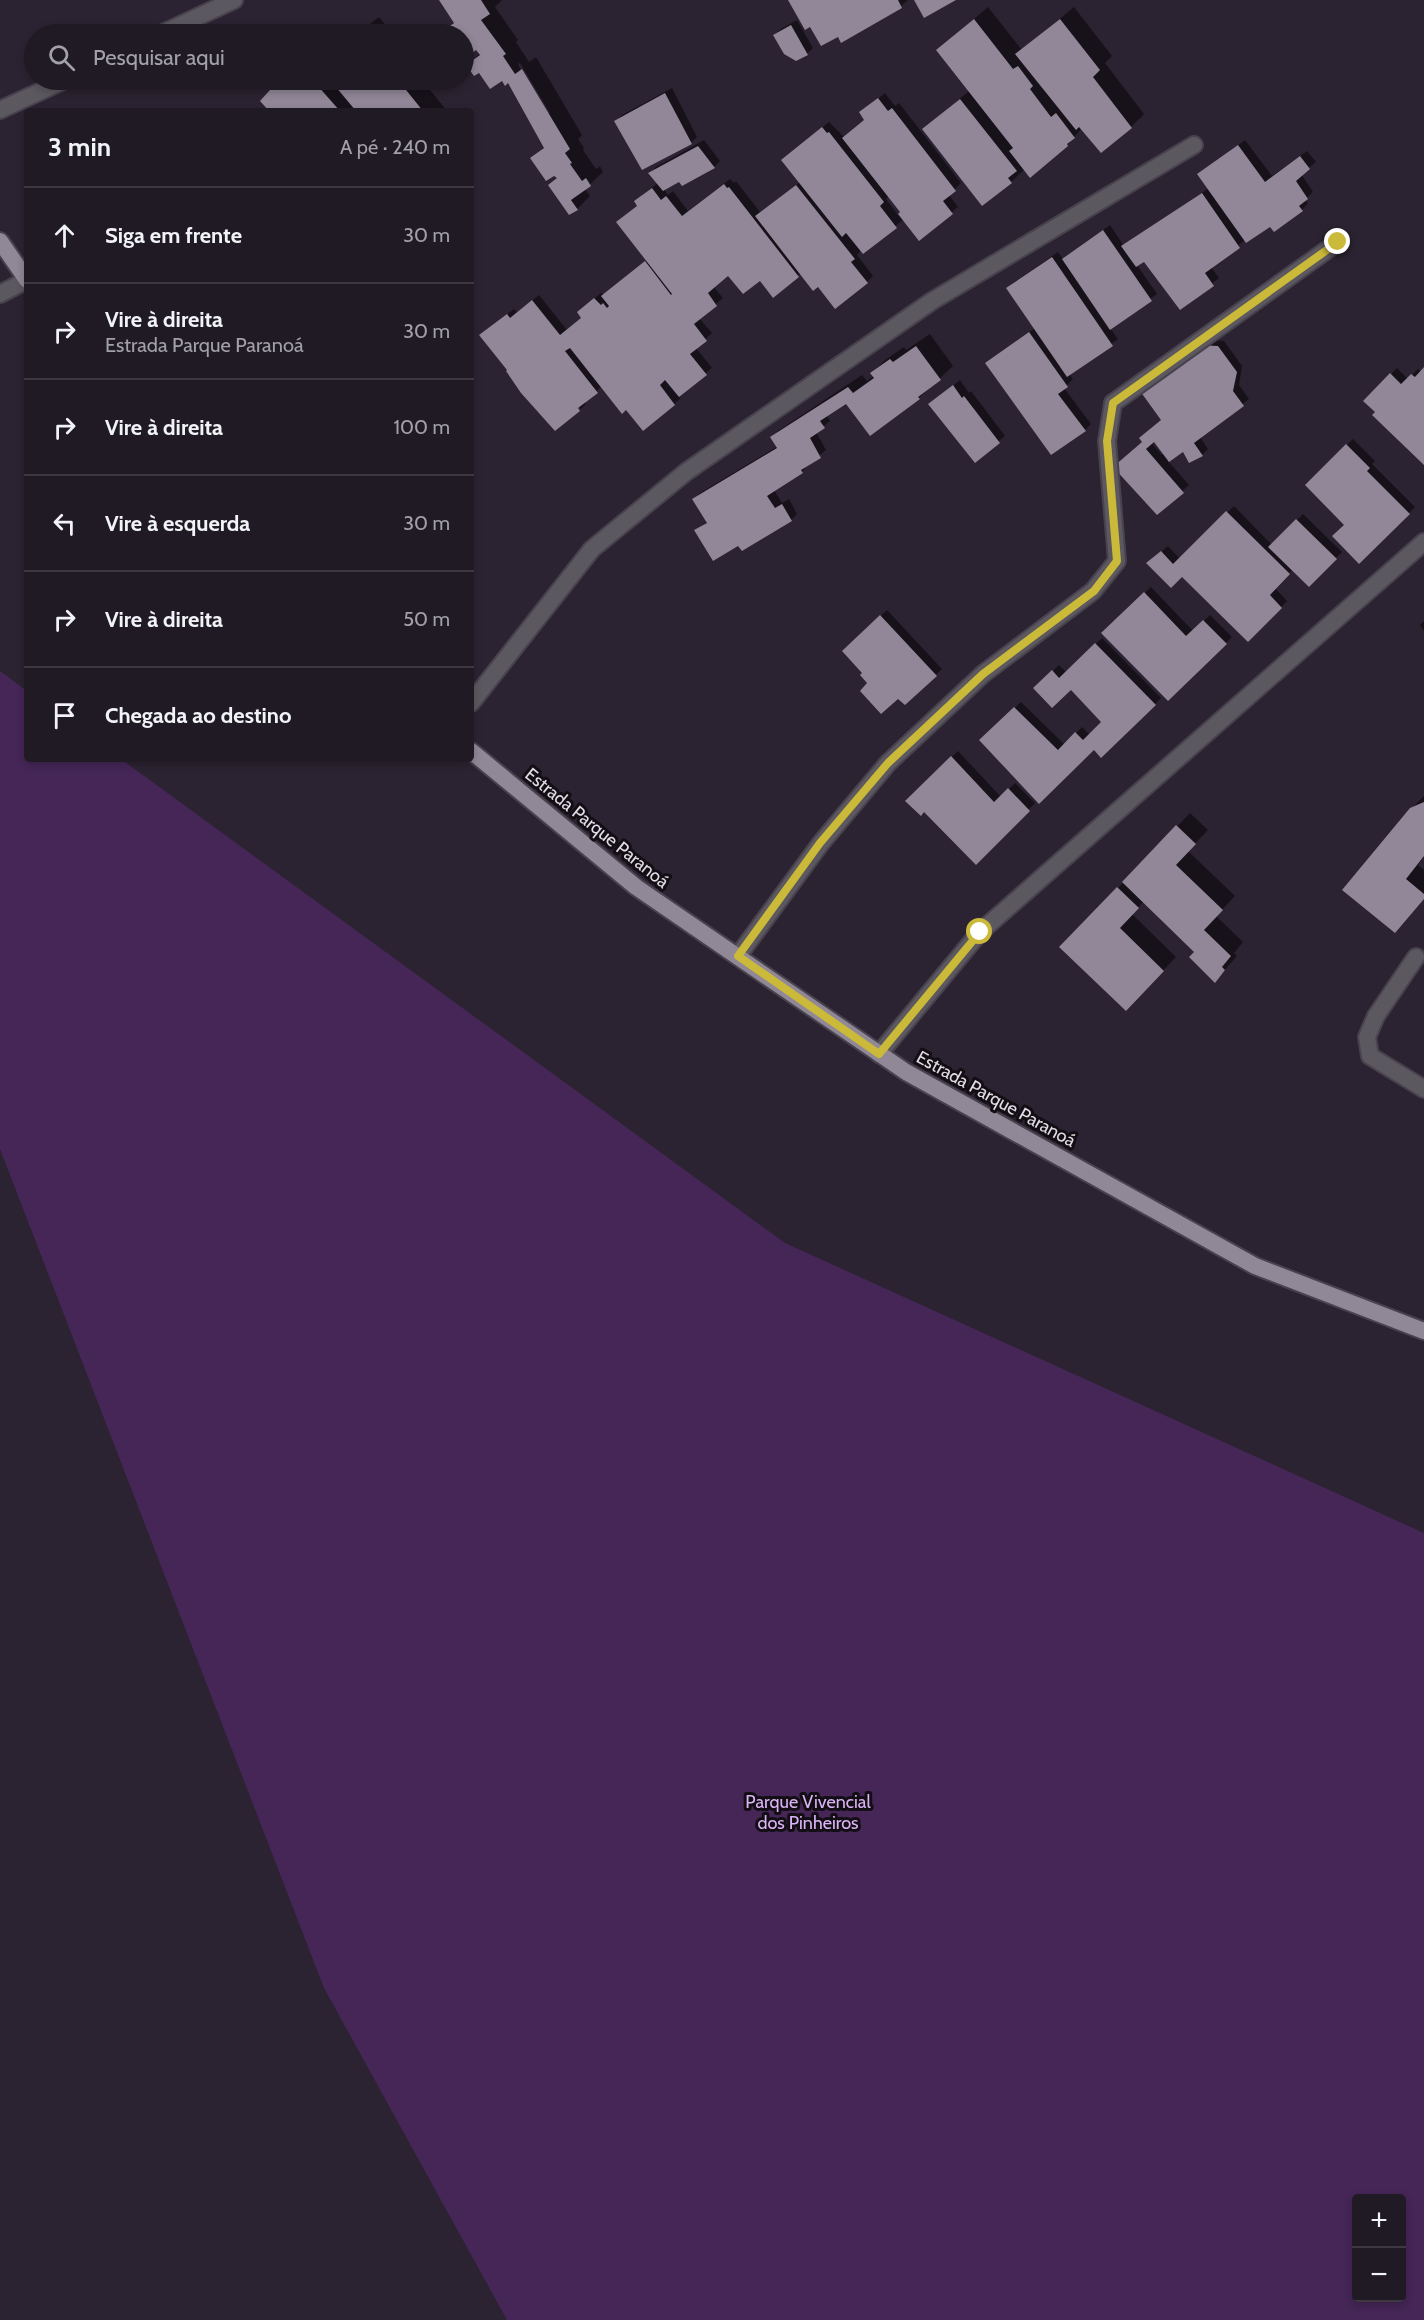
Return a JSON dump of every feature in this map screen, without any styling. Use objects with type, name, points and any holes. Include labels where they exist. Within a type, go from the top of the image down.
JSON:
[{"type":"main road","points":[[0,241],[24,276]]},
{"type":"main road","name":"Estrada Parque Paranoá","points":[[474,753],[636,887],[906,1072],[1255,1266],[1424,1331]]},
{"type":"street","points":[[182,24],[234,0]]},
{"type":"street","points":[[0,110],[43,90]]},
{"type":"street","points":[[474,699],[592,549],[686,472],[932,301],[1194,145]]},
{"type":"street","points":[[738,956],[820,843],[888,763],[983,674],[1094,591],[1117,561],[1107,441],[1113,403],[1338,242]]},
{"type":"street","points":[[0,294],[24,282]]},
{"type":"street","points":[[879,1054],[980,932],[1424,542]]},
{"type":"street","points":[[1416,957],[1376,1016],[1367,1037],[1370,1056],[1424,1089]]},
{"type":"green space","name":"Parque Vivencial dos Pinheiros","points":[[0,671],[24,689],[24,762],[125,762],[785,1243],[1424,1533],[1424,2320],[507,2320],[324,1988],[0,1149]]},
{"type":"building","points":[[439,0],[481,0],[490,14],[481,20],[506,54],[503,56],[515,74],[522,69],[570,149],[565,153],[572,163],[570,164],[582,181],[586,178],[591,186],[571,200],[578,210],[569,215],[548,185],[557,178],[554,176],[546,181],[530,158],[544,148],[508,83],[505,86],[502,81],[490,89],[479,73],[474,76],[474,59],[480,55],[476,50],[474,52],[474,24],[454,23]]},
{"type":"building","points":[[788,0],[898,0],[902,8],[841,43],[838,37],[821,46],[810,27],[805,30]]},
{"type":"building","points":[[914,0],[956,0],[924,18]]},
{"type":"building","points":[[974,19],[1013,69],[1018,66],[1033,86],[1030,89],[1051,117],[1056,113],[1075,138],[1030,178],[1009,151],[1013,148],[936,50]]},
{"type":"building","points":[[1060,19],[1100,70],[1093,77],[1132,128],[1101,153],[1079,127],[1076,130],[1015,54]]},
{"type":"building","points":[[791,25],[808,55],[796,61],[784,54],[773,35]]},
{"type":"building","points":[[270,90],[321,90],[337,108],[266,108],[260,101]]},
{"type":"building","points":[[338,90],[406,90],[421,108],[353,108]]},
{"type":"building","points":[[665,93],[692,144],[642,170],[614,121]]},
{"type":"building","points":[[878,98],[888,111],[892,108],[956,191],[943,201],[953,214],[919,241],[898,214],[900,212],[842,138],[864,120],[859,112]]},
{"type":"building","points":[[960,99],[1017,171],[1008,178],[1012,183],[982,206],[922,129]]},
{"type":"building","points":[[822,127],[827,133],[829,132],[884,202],[880,206],[897,228],[863,254],[846,233],[842,237],[781,160]]},
{"type":"building","points":[[1238,145],[1265,182],[1300,156],[1310,169],[1296,181],[1308,199],[1299,206],[1303,211],[1274,232],[1270,227],[1246,243],[1197,174]]},
{"type":"building","points":[[698,146],[715,168],[682,186],[679,182],[663,191],[648,173]]},
{"type":"building","points":[[724,184],[727,188],[729,187],[799,277],[773,298],[760,281],[743,294],[728,276],[708,293],[717,306],[694,324],[707,341],[690,354],[707,375],[679,397],[665,380],[660,385],[675,405],[643,431],[626,410],[622,414],[570,348],[565,351],[598,393],[578,408],[580,411],[555,431],[521,393],[507,370],[479,335],[507,314],[510,318],[532,300],[560,335],[581,318],[577,312],[594,298],[607,308],[609,306],[601,296],[645,261],[671,295],[616,222],[637,206],[634,201],[652,188],[661,200],[666,196],[682,216]]},
{"type":"building","points":[[796,185],[855,259],[851,262],[868,283],[835,309],[818,287],[813,291],[755,216]]},
{"type":"building","points":[[1202,193],[1240,248],[1205,273],[1214,286],[1180,310],[1144,262],[1136,267],[1121,246]]},
{"type":"building","points":[[1103,230],[1152,301],[1110,330],[1062,259]]},
{"type":"building","points":[[1052,257],[1113,346],[1067,377],[1006,288]]},
{"type":"building","points":[[1029,332],[1068,387],[1058,394],[1086,431],[1051,455],[985,363]]},
{"type":"building","points":[[1197,345],[1218,346],[1237,372],[1233,391],[1244,406],[1194,443],[1203,456],[1189,463],[1183,452],[1169,462],[1154,442],[1146,449],[1184,493],[1157,515],[1113,467],[1142,442],[1139,438],[1161,420],[1135,384]]},
{"type":"building","points":[[916,346],[941,380],[918,397],[920,399],[870,436],[846,404],[820,421],[825,428],[810,438],[821,458],[801,470],[803,473],[767,496],[775,508],[782,504],[792,521],[742,551],[738,546],[713,561],[694,530],[707,523],[692,499],[777,448],[770,437],[848,387],[853,393],[874,378],[870,373],[890,359],[893,362]]},
{"type":"building","points":[[1424,367],[1424,465],[1372,415],[1375,412],[1363,401],[1390,373],[1401,384],[1411,374],[1415,377]]},
{"type":"building","points":[[953,385],[1000,443],[975,463],[928,404]]},
{"type":"building","points":[[1346,444],[1370,468],[1367,471],[1410,514],[1359,564],[1332,536],[1344,525],[1305,485]]},
{"type":"building","points":[[1226,511],[1290,574],[1270,595],[1282,608],[1248,642],[1182,577],[1171,588],[1146,563],[1161,551],[1173,564]]},
{"type":"building","points":[[1296,519],[1337,559],[1309,587],[1268,547]]},
{"type":"building","points":[[1144,592],[1186,636],[1203,620],[1227,644],[1168,701],[1101,633]]},
{"type":"building","points":[[880,615],[937,676],[905,705],[898,699],[881,714],[860,691],[867,683],[860,675],[862,673],[842,651]]},
{"type":"building","points":[[1095,643],[1156,705],[1101,758],[1094,750],[1039,804],[979,740],[1014,707],[1058,750],[1075,732],[1083,740],[1101,722],[1071,690],[1052,708],[1033,688],[1052,670],[1059,678]]},
{"type":"building","points":[[951,756],[994,802],[1008,788],[1030,811],[976,865],[924,812],[921,816],[905,801]]},
{"type":"building","points":[[1424,802],[1424,856],[1406,879],[1424,894],[1424,899],[1395,933],[1342,890],[1410,808]]},
{"type":"building","points":[[1176,825],[1196,844],[1176,865],[1223,910],[1204,930],[1231,956],[1222,967],[1225,970],[1215,983],[1189,957],[1194,952],[1122,882]]},
{"type":"building","points":[[1117,887],[1139,908],[1120,928],[1164,971],[1126,1011],[1059,947]]},
{"type":"route","points":[[980,932],[879,1054],[738,956],[820,843],[888,763],[983,674],[1094,591],[1117,561],[1107,441],[1113,403],[1338,242]]}]
